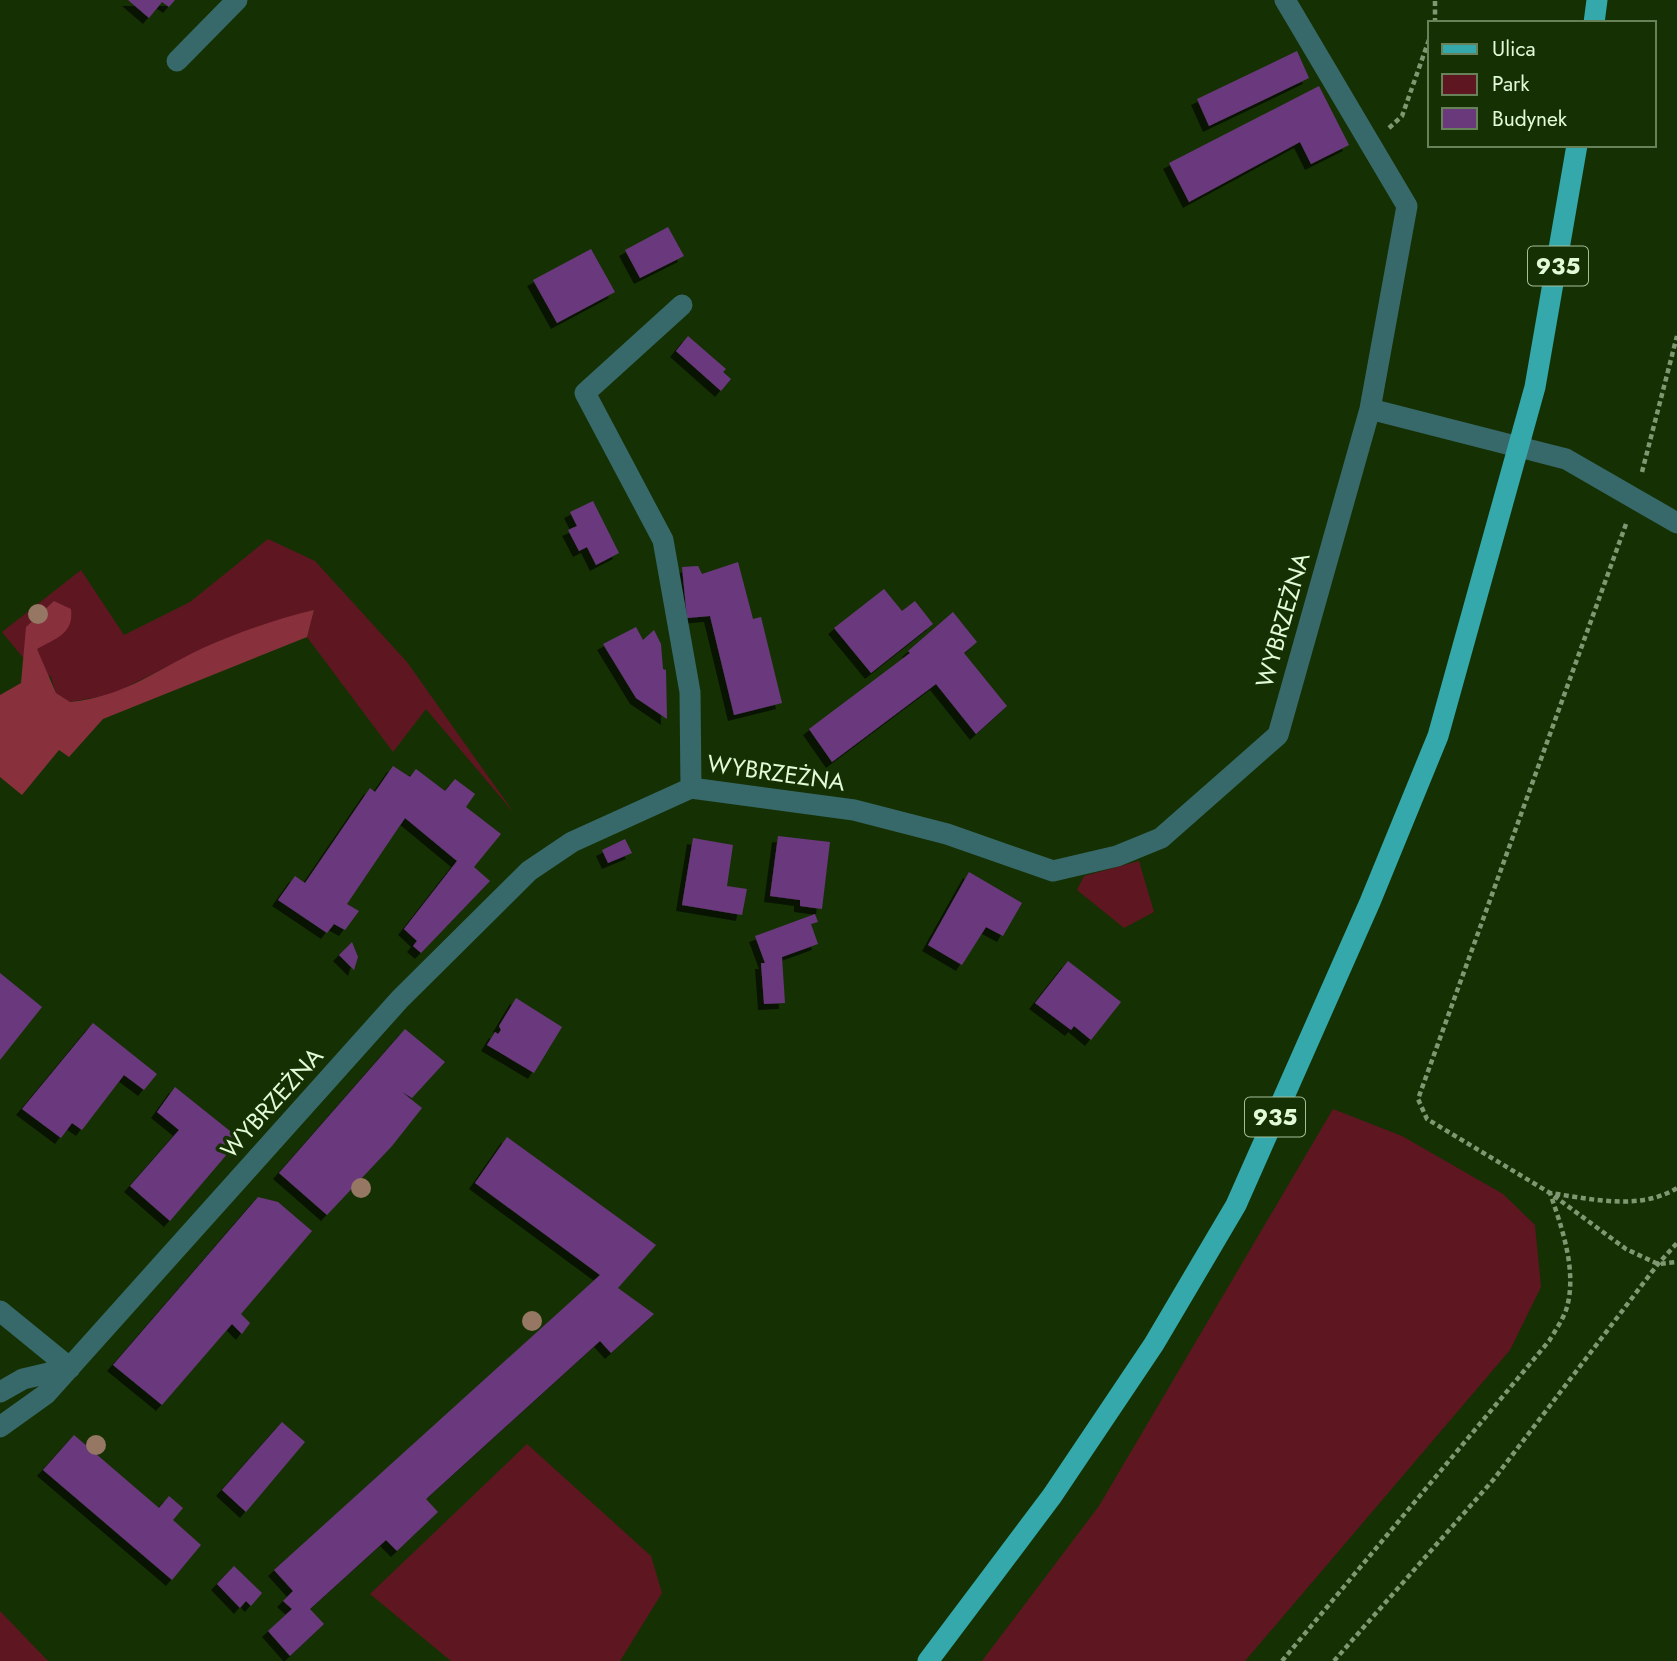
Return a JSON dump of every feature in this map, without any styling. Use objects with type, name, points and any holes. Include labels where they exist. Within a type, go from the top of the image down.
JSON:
[{"type":"main road","points":[[1594,21],[1597,0]]},
{"type":"main road","name":"935","points":[[928,1661],[1052,1496],[1154,1345],[1236,1205],[1364,915],[1438,736],[1498,511],[1535,387],[1577,147]]},
{"type":"street","points":[[177,61],[237,0]]},
{"type":"street","name":"WYBRZEŻNA","points":[[0,1427],[46,1394],[400,999],[529,871],[572,842],[691,788],[854,810],[947,834],[1053,871],[1117,856],[1161,838],[1278,735],[1370,408],[1406,206],[1285,0]]},
{"type":"street","points":[[682,306],[585,393],[663,540],[690,692],[691,788]]},
{"type":"street","points":[[1370,408],[1566,459],[1677,523]]},
{"type":"street","points":[[0,1311],[70,1368]]},
{"type":"street","points":[[0,1392],[23,1379],[70,1368]]},
{"type":"path","points":[[1435,0],[1435,21]]},
{"type":"path","points":[[1371,145],[1402,116],[1428,43]]},
{"type":"path","points":[[1677,336],[1635,499],[1418,1099],[1426,1119],[1550,1193],[1626,1249],[1658,1264],[1677,1262]]},
{"type":"path","points":[[1550,1193],[1603,1200],[1641,1201],[1677,1188]]},
{"type":"path","points":[[1282,1661],[1549,1341],[1567,1308],[1569,1275],[1563,1233],[1550,1193]]},
{"type":"path","points":[[1335,1661],[1494,1479],[1658,1264],[1677,1244]]},
{"type":"green space","points":[[268,539],[315,561],[407,662],[514,813],[426,709],[393,752],[307,637],[314,610],[202,649],[111,695],[69,702],[56,693],[51,677],[25,660],[2,632],[81,570],[124,635],[190,602]]},
{"type":"green space","points":[[1139,861],[1154,912],[1124,928],[1077,890],[1084,876]]},
{"type":"green space","points":[[1333,1109],[1402,1136],[1503,1194],[1535,1225],[1541,1287],[1510,1350],[1245,1661],[982,1661],[1099,1506]]},
{"type":"green space","points":[[527,1444],[651,1556],[662,1593],[620,1661],[451,1661],[370,1594]]},
{"type":"green space","points":[[0,1611],[48,1661],[0,1661]]},
{"type":"shaded area","points":[[54,601],[71,609],[70,624],[57,638],[37,649],[56,693],[70,702],[90,699],[124,688],[217,642],[314,610],[307,637],[103,719],[69,757],[59,750],[22,795],[0,777],[0,695],[21,683],[26,627]]},
{"type":"building","points":[[128,0],[175,0],[169,7],[162,2],[149,18]]},
{"type":"building","points":[[1297,51],[1309,78],[1209,126],[1197,99]]},
{"type":"building","points":[[1319,86],[1349,145],[1311,164],[1300,142],[1189,202],[1169,163]]},
{"type":"building","points":[[668,227],[684,256],[640,278],[625,250]]},
{"type":"building","points":[[591,249],[615,292],[557,323],[533,280]]},
{"type":"building","points":[[688,336],[726,369],[723,372],[731,379],[721,391],[676,351]]},
{"type":"building","points":[[593,501],[619,553],[596,565],[587,547],[579,551],[568,530],[577,526],[570,512]]},
{"type":"building","points":[[738,562],[753,619],[761,617],[782,703],[734,715],[710,616],[687,618],[682,567],[698,566],[702,574]]},
{"type":"building","points":[[884,589],[902,611],[915,601],[933,624],[871,673],[834,628]]},
{"type":"building","points":[[953,612],[977,642],[964,653],[1007,706],[976,734],[936,684],[832,762],[809,729],[910,653],[908,651]]},
{"type":"building","points":[[636,627],[643,640],[654,630],[661,644],[663,669],[666,670],[667,719],[636,698],[603,644]]},
{"type":"building","points":[[393,766],[410,777],[416,769],[445,791],[455,779],[475,794],[466,807],[501,834],[474,867],[490,881],[421,953],[413,946],[417,941],[404,929],[457,861],[405,818],[347,904],[359,911],[345,930],[334,924],[327,933],[278,900],[295,876],[305,883],[370,788],[375,792]]},
{"type":"building","points":[[778,836],[830,842],[822,909],[800,906],[800,900],[770,896]]},
{"type":"building","points":[[693,838],[733,845],[727,886],[747,889],[742,915],[682,905]]},
{"type":"building","points":[[625,839],[632,853],[608,863],[602,850]]},
{"type":"building","points":[[969,872],[1022,903],[1003,936],[986,927],[962,965],[928,945]]},
{"type":"building","points":[[815,914],[818,922],[811,924],[818,944],[782,957],[785,1003],[764,1004],[761,963],[765,963],[755,936]]},
{"type":"building","points":[[352,942],[358,957],[354,970],[339,955]]},
{"type":"building","points":[[1068,961],[1121,1002],[1091,1040],[1074,1026],[1071,1030],[1035,1003]]},
{"type":"building","points":[[0,973],[42,1007],[0,1060]]},
{"type":"building","points":[[516,998],[562,1027],[534,1073],[487,1045],[495,1032],[498,1034],[501,1030],[499,1026]]},
{"type":"building","points":[[93,1023],[157,1074],[144,1090],[124,1075],[82,1130],[72,1123],[61,1138],[22,1109]]},
{"type":"building","points":[[405,1029],[445,1062],[412,1098],[402,1092],[422,1108],[392,1146],[327,1215],[279,1173]]},
{"type":"building","points":[[175,1087],[240,1139],[170,1221],[130,1186],[179,1130],[157,1112]]},
{"type":"building","points":[[507,1137],[656,1245],[618,1288],[654,1314],[611,1353],[600,1341],[426,1499],[438,1512],[397,1551],[386,1540],[310,1609],[324,1624],[290,1656],[268,1631],[292,1609],[283,1601],[293,1591],[274,1570],[600,1275],[475,1183]]},
{"type":"building","points":[[258,1197],[278,1202],[312,1231],[241,1314],[250,1323],[242,1334],[232,1324],[162,1405],[113,1365]]},
{"type":"building","points":[[282,1422],[305,1442],[246,1512],[222,1490]]},
{"type":"building","points":[[74,1435],[159,1508],[169,1496],[183,1508],[173,1520],[201,1545],[172,1580],[43,1470]]},
{"type":"building","points":[[234,1566],[262,1593],[251,1606],[246,1601],[240,1608],[217,1584]]}]
